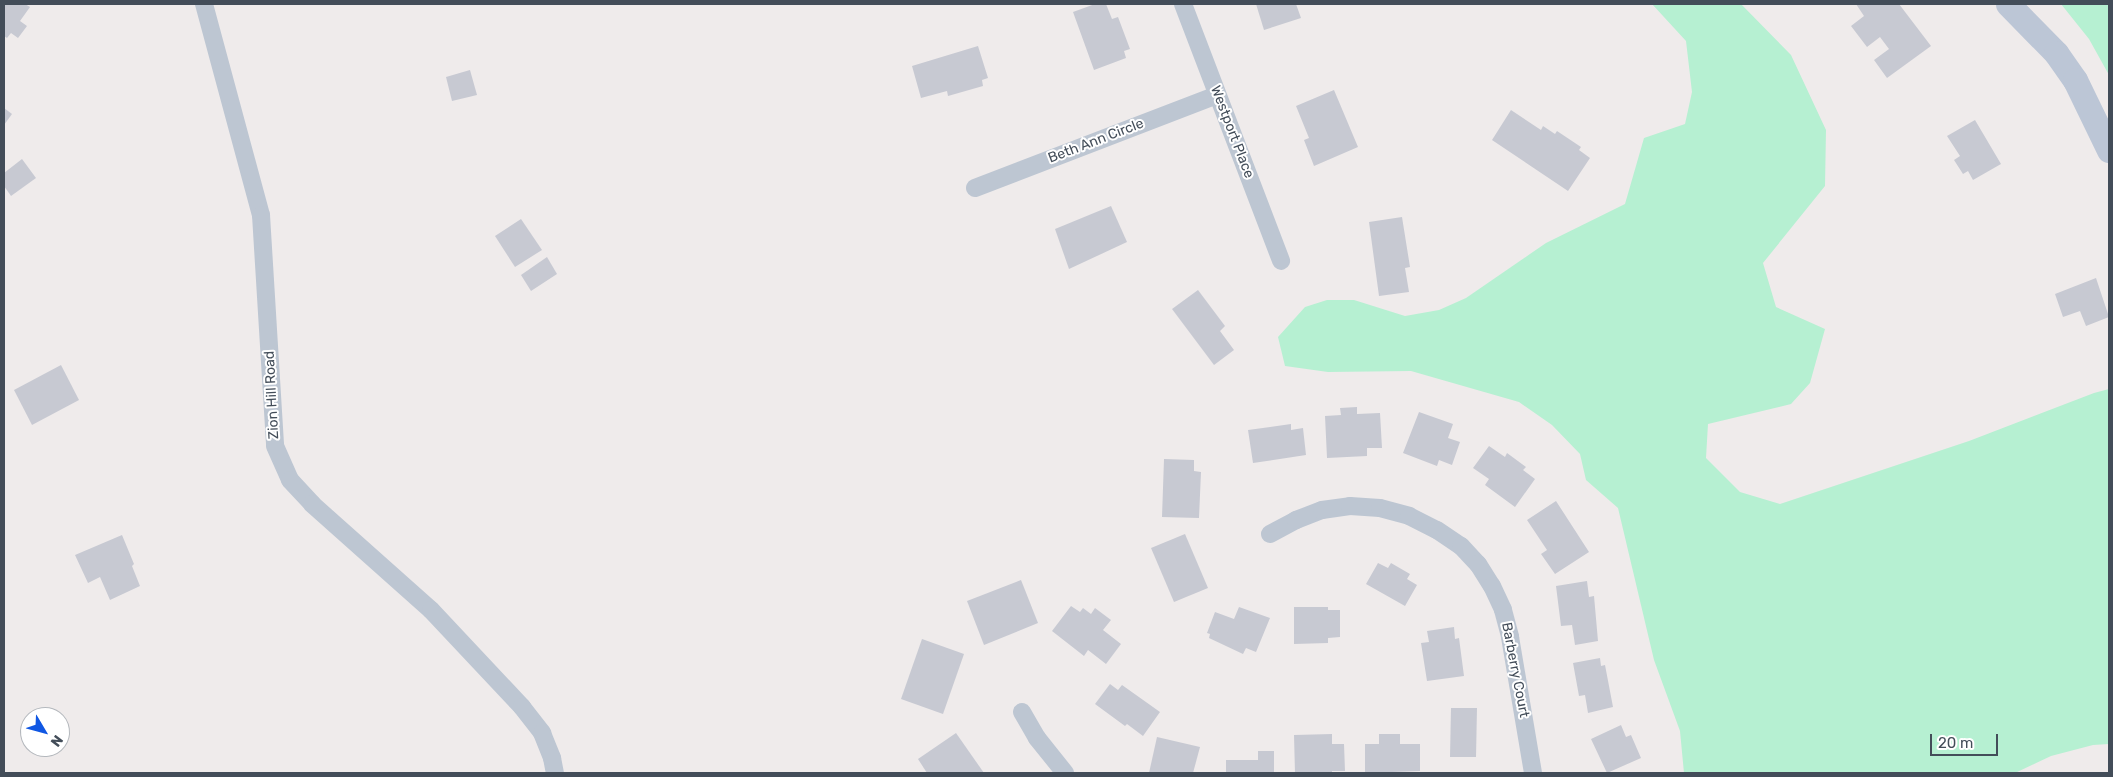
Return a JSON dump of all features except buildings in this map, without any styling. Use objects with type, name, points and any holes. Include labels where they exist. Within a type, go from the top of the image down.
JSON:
[{"type":"main road","points":[[2008,4],[2056,53],[2075,80],[2104,123],[2109,150]]},
{"type":"street","name":"Zion Hill Road","points":[[204,4],[261,214],[275,446],[290,480],[312,504],[431,610],[522,707],[542,733],[552,758],[555,773]]},
{"type":"street","name":"Westport Place","points":[[1183,4],[1281,261]]},
{"type":"street","name":"Beth Ann Circle","points":[[975,188],[1218,95]]},
{"type":"street","name":"Barberry Court","points":[[1270,534],[1296,520],[1322,510],[1350,506],[1380,508],[1409,516],[1437,530],[1461,546],[1478,564],[1492,586],[1503,610],[1510,637],[1533,773]]},
{"type":"street","points":[[1022,712],[1037,738],[1065,773]]},
{"type":"green space","points":[[1652,4],[1741,4],[1791,55],[1826,130],[1825,186],[1763,263],[1776,307],[1825,329],[1810,383],[1791,404],[1708,424],[1706,458],[1740,492],[1780,504],[1969,441],[2109,389],[2109,744],[2093,745],[2051,756],[2015,773],[1684,773],[1680,731],[1654,660],[1618,508],[1586,480],[1580,454],[1552,425],[1519,402],[1411,371],[1328,372],[1285,366],[1278,337],[1305,307],[1327,300],[1354,300],[1405,316],[1439,310],[1466,298],[1546,243],[1625,204],[1644,138],[1685,124],[1692,92],[1686,41]]},
{"type":"green space","points":[[2061,4],[2109,4],[2109,75],[2089,39]]}]
